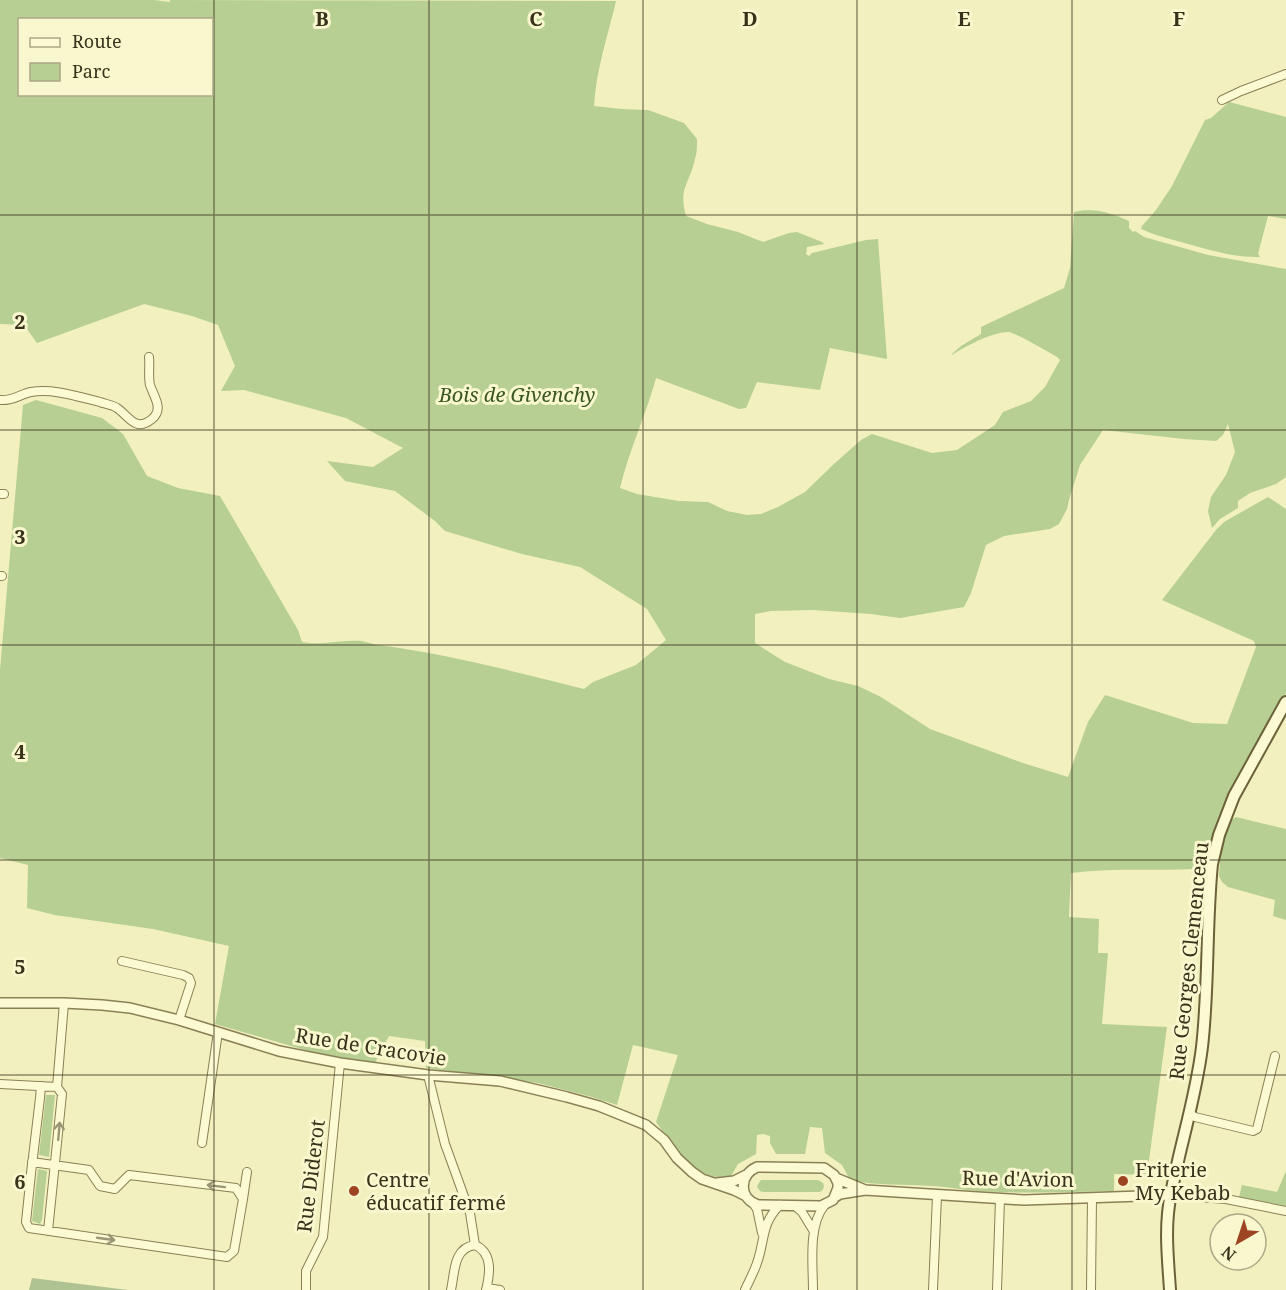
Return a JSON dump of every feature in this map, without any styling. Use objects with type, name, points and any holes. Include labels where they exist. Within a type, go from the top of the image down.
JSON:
[{"type":"main road","name":"Rue Georges Clemenceau","points":[[1170,1290],[1168,1215],[1170,1195],[1197,1081],[1202,1046],[1212,864],[1219,835],[1234,796],[1286,702]]},
{"type":"street","points":[[1222,100],[1286,74]]},
{"type":"street","points":[[0,400],[29,392],[56,392],[118,408],[129,421],[135,423],[150,421],[158,405],[150,382],[149,357]]},
{"type":"street","points":[[122,962],[189,978],[191,983],[179,1020]]},
{"type":"street","name":"Rue de Cracovie","points":[[0,1003],[63,1003],[130,1008],[179,1020],[279,1051],[340,1064],[500,1081],[599,1106],[636,1120],[664,1140],[677,1158],[702,1179],[734,1190],[758,1205],[824,1206]]},
{"type":"street","points":[[48,1231],[62,1094],[57,1087],[63,1003]]},
{"type":"street","points":[[202,1143],[218,1032]]},
{"type":"street","points":[[1190,1114],[1195,1118],[1253,1131],[1257,1129],[1275,1056]]},
{"type":"street","name":"Rue Diderot","points":[[306,1290],[306,1271],[323,1237],[340,1064]]},
{"type":"street","points":[[428,1075],[446,1144],[470,1213],[475,1245]]},
{"type":"street","points":[[0,1084],[57,1087]]},
{"type":"street","points":[[41,1086],[26,1222],[29,1228],[226,1257],[234,1251],[247,1172]]},
{"type":"street","points":[[32,1162],[88,1170],[100,1186],[115,1189],[129,1175],[236,1188],[243,1199]]},
{"type":"street","name":"Rue d'Avion","points":[[746,1175],[757,1167],[820,1167],[829,1171],[836,1178],[865,1190]]},
{"type":"street","points":[[714,1183],[734,1181],[746,1175]]},
{"type":"street","points":[[746,1175],[743,1186],[759,1216],[762,1237]]},
{"type":"street","points":[[813,1290],[813,1230],[820,1210],[836,1197],[838,1188],[836,1178]]},
{"type":"street","name":"Rue d'Avion","points":[[836,1197],[840,1194],[865,1190],[1000,1199],[1170,1195]]},
{"type":"street","points":[[1170,1195],[1226,1199],[1286,1211]]},
{"type":"street","points":[[933,1290],[937,1196]]},
{"type":"street","points":[[1091,1290],[1092,1198]]},
{"type":"street","points":[[997,1290],[1000,1199]]},
{"type":"street","points":[[745,1290],[757,1262],[762,1237],[770,1216],[780,1205]]},
{"type":"street","points":[[795,1206],[802,1212],[813,1230]]},
{"type":"street","points":[[451,1290],[460,1252],[475,1245],[485,1251],[489,1261],[487,1289],[500,1290]]},
{"type":"green space","name":"Bois de Givenchy","points":[[0,0],[616,1],[600,66],[594,106],[648,110],[684,123],[697,139],[696,157],[683,199],[686,216],[763,242],[797,232],[824,244],[807,247],[806,254],[809,256],[812,253],[878,239],[887,359],[830,348],[820,390],[757,382],[746,408],[739,409],[656,378],[620,488],[637,494],[679,501],[708,502],[727,511],[747,515],[761,514],[805,492],[861,440],[872,434],[932,453],[957,450],[995,425],[1003,412],[1031,401],[1045,387],[1060,360],[1009,332],[988,337],[952,354],[981,334],[981,327],[1064,288],[1070,268],[1074,212],[1088,210],[1109,213],[1129,221],[1129,228],[1144,237],[1208,255],[1286,269],[1286,477],[1238,501],[1238,508],[1220,519],[1212,528],[1208,511],[1211,497],[1226,475],[1235,452],[1228,424],[1223,435],[1216,441],[1103,430],[1080,465],[1067,509],[1059,524],[1050,529],[1004,536],[986,545],[971,593],[964,607],[900,618],[813,610],[771,611],[755,614],[755,643],[785,662],[829,679],[858,686],[881,697],[930,729],[1068,777],[1088,722],[1105,695],[1193,723],[1227,724],[1256,647],[1254,641],[1162,600],[1224,522],[1268,497],[1286,509],[1286,693],[1249,756],[1217,823],[1209,853],[1202,862],[1207,868],[1071,873],[1069,917],[1099,919],[1098,953],[1108,953],[1102,1024],[1167,1027],[1147,1175],[1114,1174],[1114,1191],[1080,1192],[973,1191],[933,1186],[860,1182],[850,1180],[842,1165],[825,1153],[822,1128],[810,1127],[805,1154],[776,1154],[770,1143],[770,1136],[757,1135],[756,1154],[738,1164],[731,1176],[714,1177],[704,1173],[688,1161],[656,1122],[678,1055],[633,1045],[617,1105],[538,1083],[426,1068],[425,1041],[389,1036],[375,1063],[333,1058],[215,1024],[229,946],[153,929],[55,915],[27,908],[28,865],[0,858],[0,670],[23,405],[36,400],[102,418],[123,434],[147,476],[178,488],[220,496],[298,630],[302,642],[361,641],[456,658],[584,689],[593,682],[636,665],[666,640],[647,609],[580,567],[522,554],[445,531],[395,491],[345,481],[327,461],[373,467],[403,448],[346,418],[244,390],[221,391],[235,366],[218,325],[144,304],[37,343],[24,325],[0,324]]},
{"type":"green space","points":[[1229,102],[1286,117],[1286,219],[1268,216],[1258,254],[1260,257],[1220,252],[1141,229],[1172,186],[1205,120],[1211,118]]},
{"type":"green space","points":[[1236,817],[1286,829],[1286,920],[1273,916],[1275,900],[1228,887],[1219,876],[1221,847],[1230,821]]},
{"type":"green space","points":[[46,1095],[55,1095],[49,1157],[39,1155]]},
{"type":"green space","points":[[38,1169],[47,1171],[40,1224],[32,1221]]},
{"type":"green space","points":[[1286,1171],[1286,1206],[1239,1197],[1242,1185],[1277,1192]]},
{"type":"green space","points":[[761,1180],[818,1180],[823,1183],[824,1187],[819,1192],[763,1192],[757,1187]]},
{"type":"green space","points":[[32,1278],[128,1290],[29,1290]]},
{"type":"place","name":"Friterie My Kebab","points":[[1123,1181]]},
{"type":"place","name":"Centre éducatif fermé","points":[[354,1191]]}]
